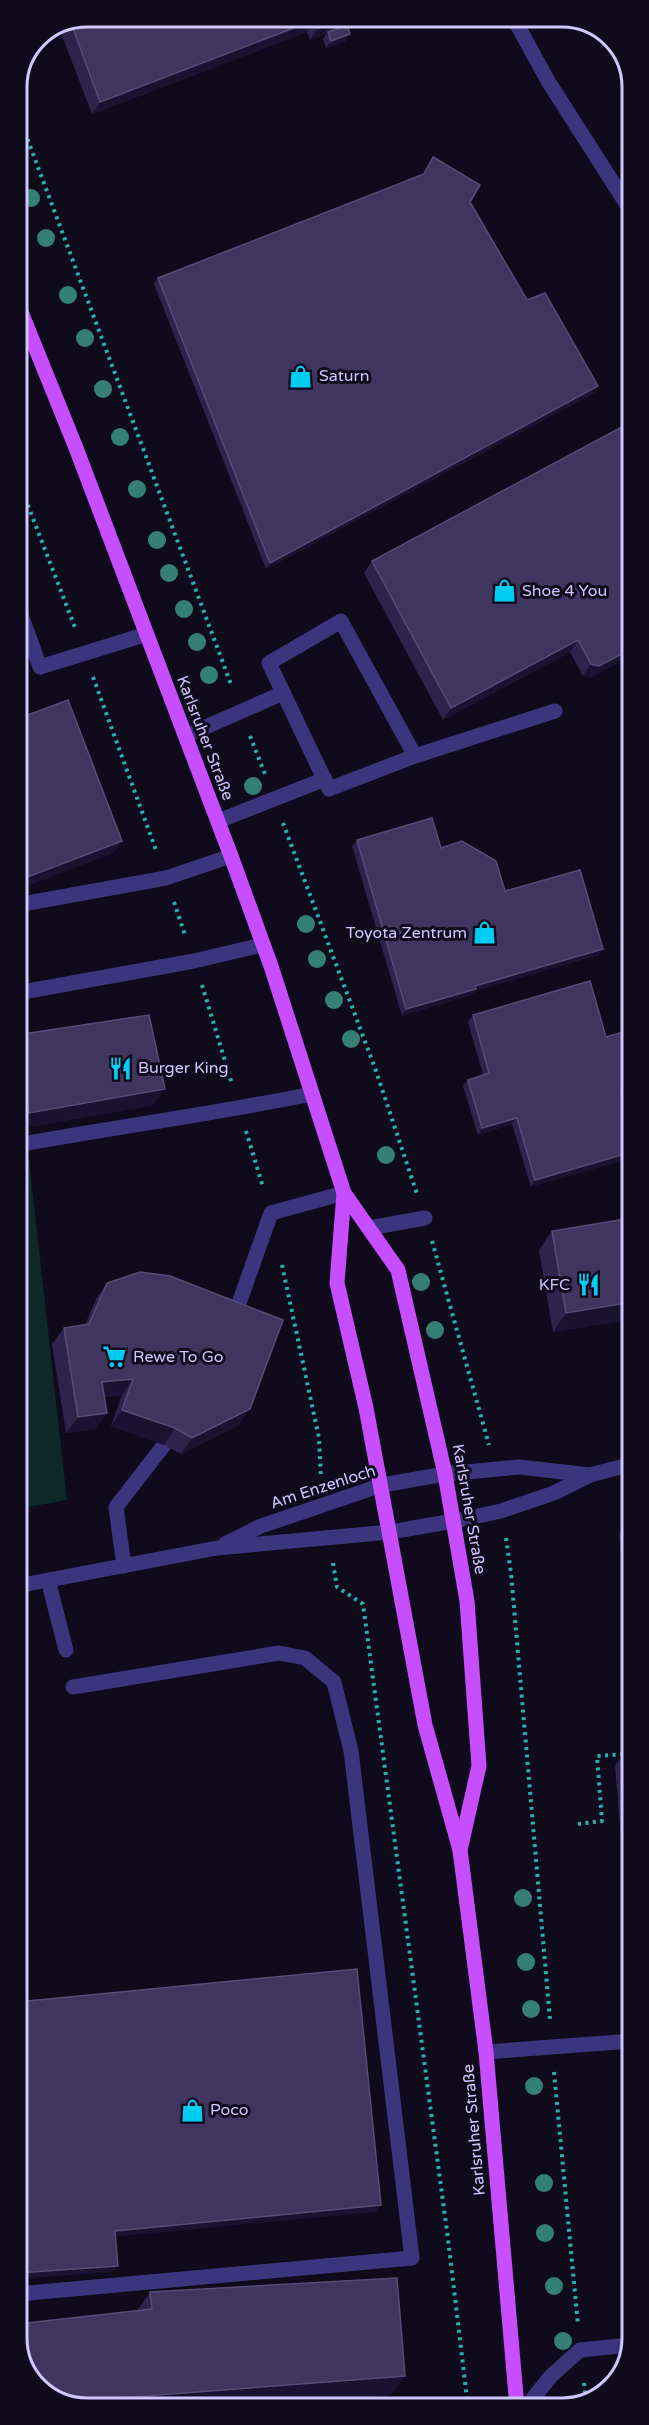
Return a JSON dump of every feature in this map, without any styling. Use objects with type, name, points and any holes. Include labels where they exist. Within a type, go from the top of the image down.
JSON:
[{"type":"main road","name":"Karlsruher Straße","points":[[27,331],[76,448],[231,856],[344,1193],[398,1270],[445,1474],[470,1624],[479,1766],[460,1851]]},
{"type":"main road","name":"Karlsruher Straße","points":[[344,1193],[337,1283],[382,1485],[425,1725],[460,1851],[486,2052],[516,2398]]},
{"type":"street","points":[[518,27],[548,81],[622,197]]},
{"type":"street","points":[[415,756],[341,621],[268,663],[329,789],[415,756],[555,711]]},
{"type":"street","points":[[27,631],[40,667],[147,634]]},
{"type":"street","points":[[185,736],[283,693]]},
{"type":"street","points":[[218,821],[325,778]]},
{"type":"street","points":[[27,903],[166,878],[231,856]]},
{"type":"street","points":[[27,991],[194,961],[262,945]]},
{"type":"street","points":[[27,1143],[154,1120],[239,1109],[312,1094]]},
{"type":"street","points":[[232,1322],[271,1213],[344,1193]]},
{"type":"street","points":[[369,1228],[425,1218]]},
{"type":"street","points":[[124,1566],[116,1507],[164,1445]]},
{"type":"street","name":"Am Enzenloch","points":[[217,1548],[261,1526],[382,1485],[445,1474],[519,1467],[590,1475]]},
{"type":"street","points":[[590,1475],[622,1467]]},
{"type":"street","name":"Am Enzenloch","points":[[27,1584],[217,1548],[390,1532],[454,1521],[501,1511],[554,1493],[590,1475]]},
{"type":"street","points":[[48,1580],[66,1650]]},
{"type":"street","points":[[27,2293],[412,2258],[351,1751],[333,1682],[304,1658],[279,1653],[73,1687]]},
{"type":"street","points":[[486,2052],[622,2042]]},
{"type":"street","points":[[533,2398],[551,2376],[580,2350],[621,2346]]},
{"type":"path","points":[[27,503],[85,654],[166,878],[194,961],[271,1213]]},
{"type":"path","points":[[281,1258],[319,1438],[323,1505]]},
{"type":"path","points":[[329,1537],[337,1587],[363,1604],[448,2239],[467,2398]]},
{"type":"path","points":[[578,1824],[602,1821],[597,1756],[622,1755]]},
{"type":"green space","points":[[27,1160],[29,1160],[67,1500],[27,1507]]},
{"type":"building","points":[[297,27],[100,102],[73,29]]},
{"type":"building","points":[[348,27],[350,34],[331,41],[328,32]]},
{"type":"building","points":[[433,157],[480,185],[470,202],[527,300],[545,293],[598,386],[270,563],[158,278],[424,174]]},
{"type":"building","points":[[622,427],[622,654],[599,666],[591,664],[578,640],[451,708],[372,561]]},
{"type":"building","points":[[68,700],[122,841],[27,877],[27,715]]},
{"type":"building","name":"Toyota Zentrum","points":[[432,818],[441,848],[462,841],[496,861],[505,891],[580,870],[603,949],[475,986],[476,989],[406,1009],[357,840]]},
{"type":"building","points":[[590,981],[606,1037],[620,1033],[622,1040],[622,1155],[535,1180],[517,1118],[482,1128],[468,1080],[489,1073],[473,1015]]},
{"type":"building","points":[[149,1015],[165,1089],[29,1113],[27,1033]]},
{"type":"building","points":[[622,1220],[622,1304],[566,1313],[552,1231]]},
{"type":"building","points":[[140,1272],[170,1276],[283,1320],[250,1409],[192,1438],[175,1428],[122,1410],[133,1379],[102,1382],[107,1413],[78,1417],[64,1328],[89,1324],[107,1283]]},
{"type":"building","name":"Poco","points":[[357,1969],[381,2205],[115,2231],[118,2266],[27,2272],[27,2001]]},
{"type":"building","points":[[397,2278],[405,2376],[119,2398],[71,2396],[57,2390],[42,2378],[28,2350],[27,2323],[152,2309],[150,2292]]},
{"type":"place","name":"Saturn","points":[[301,376]]},
{"type":"place","name":"Shoe 4 You","points":[[504,591]]},
{"type":"place","name":"Toyota Zentrum","points":[[485,933]]},
{"type":"place","name":"Burger King","points":[[120,1068]]},
{"type":"place","name":"KFC","points":[[588,1285]]},
{"type":"place","name":"Rewe To Go","points":[[115,1357]]},
{"type":"place","name":"Poco","points":[[192,2110]]}]
